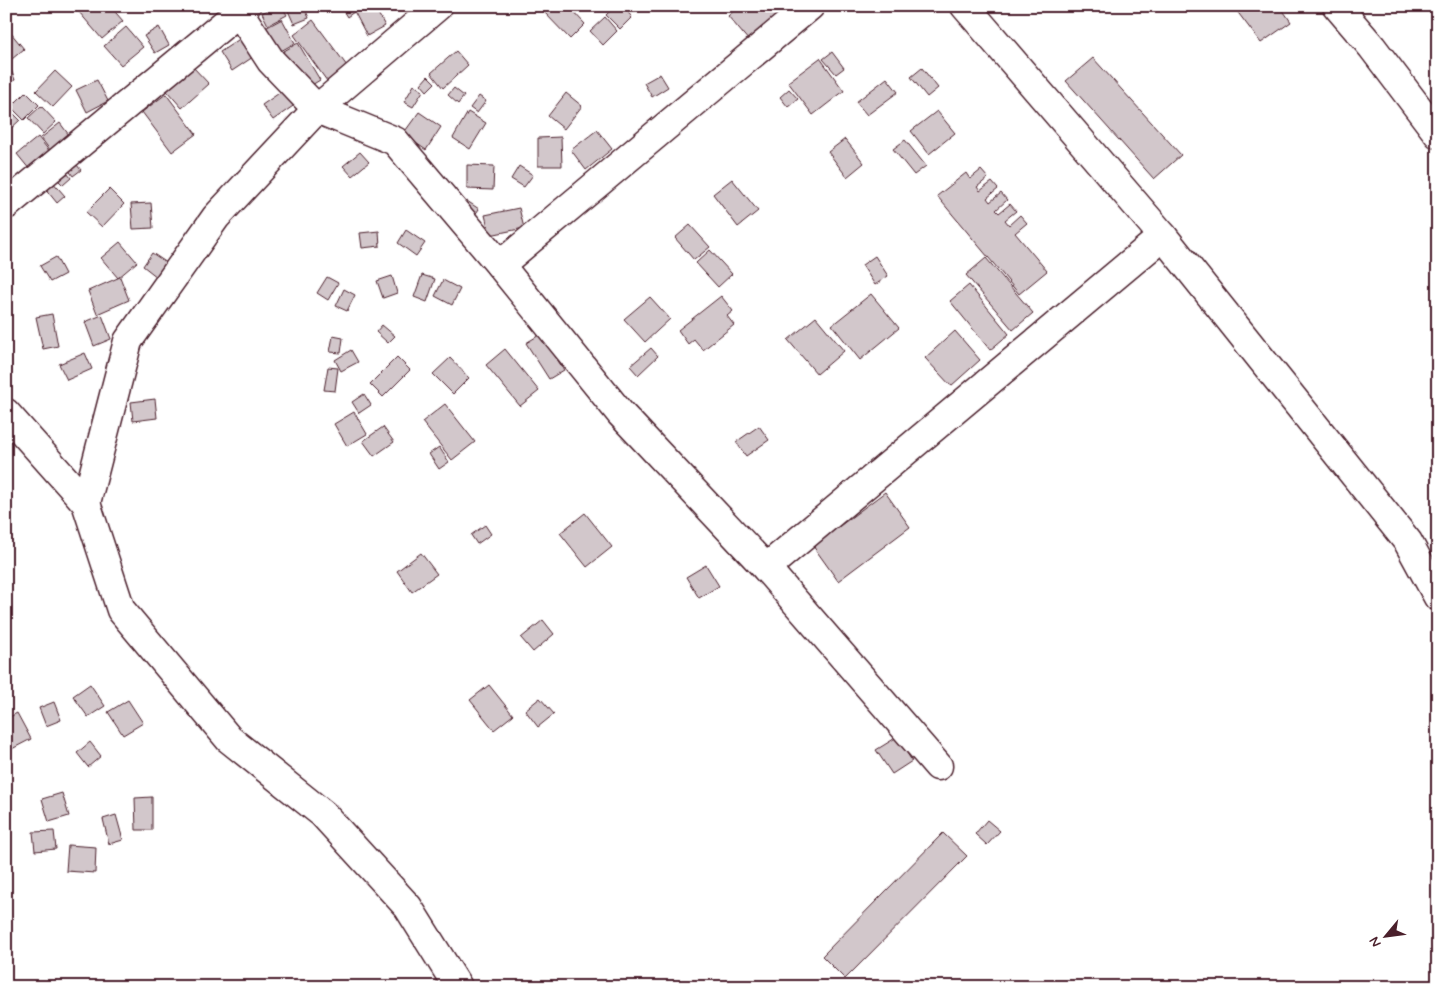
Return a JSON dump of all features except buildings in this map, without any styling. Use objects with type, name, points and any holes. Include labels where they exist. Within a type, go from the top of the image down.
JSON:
[{"type":"street","points":[[86,502],[128,341],[216,217],[317,109],[438,6]]},
{"type":"street","points":[[500,265],[810,6]]},
{"type":"street","points":[[965,6],[1162,236],[1408,542],[1438,597]]},
{"type":"street","points":[[1337,6],[1372,47],[1438,134]]},
{"type":"street","points":[[6,205],[240,8],[271,61],[317,109],[395,141],[500,265],[620,413],[766,568],[938,766]]},
{"type":"street","points":[[766,568],[1162,236]]},
{"type":"street","points":[[6,413],[86,502],[121,610],[229,739],[323,814],[408,907],[458,987]]}]
